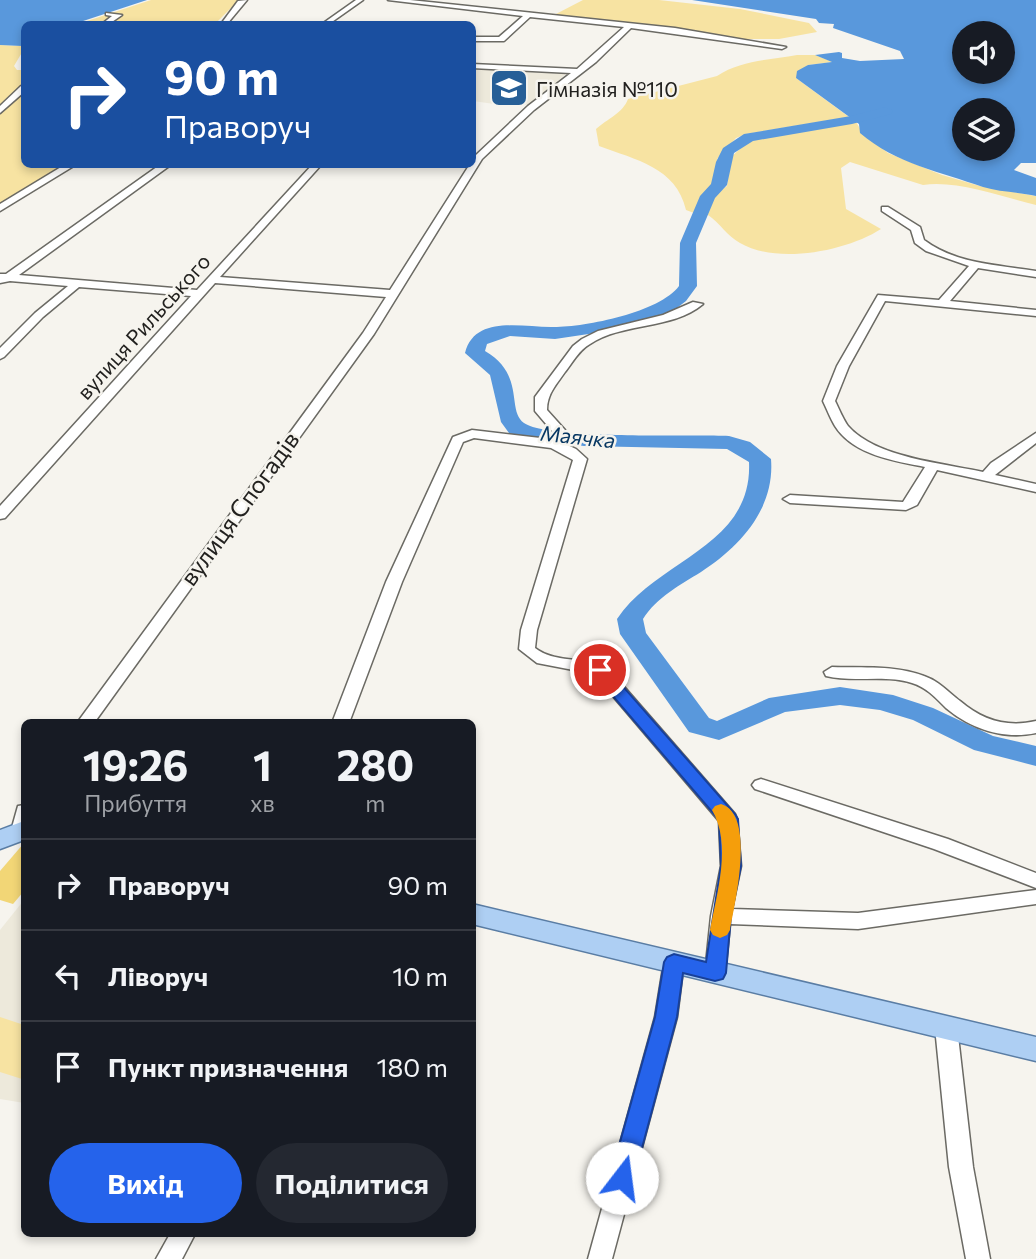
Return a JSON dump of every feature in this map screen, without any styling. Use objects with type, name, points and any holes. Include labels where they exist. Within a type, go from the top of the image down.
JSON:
[{"type":"main road","points":[[476,915],[1036,1049]]},
{"type":"street","points":[[226,21],[244,0]]},
{"type":"street","points":[[329,21],[360,0]]},
{"type":"street","points":[[391,0],[695,33],[782,47]]},
{"type":"street","points":[[108,14],[119,16],[110,21]]},
{"type":"street","points":[[476,39],[502,38],[529,14]]},
{"type":"street","name":"вулиця Спогадів","points":[[476,157],[629,26]]},
{"type":"street","points":[[476,66],[578,71]]},
{"type":"street","points":[[0,111],[21,91]]},
{"type":"street","points":[[0,208],[67,168]]},
{"type":"street","points":[[3,278],[161,168]]},
{"type":"street","name":"вулиця Рильського","points":[[0,515],[198,293],[314,168]]},
{"type":"street","name":"вулиця Спогадів","points":[[88,719],[394,294],[469,168]]},
{"type":"street","points":[[886,209],[916,229],[919,241],[925,247],[977,263],[1036,274]]},
{"type":"street","points":[[943,302],[977,263]]},
{"type":"street","points":[[3,278],[198,293]]},
{"type":"street","points":[[211,279],[394,294]]},
{"type":"street","points":[[0,355],[39,314],[76,284]]},
{"type":"street","points":[[1036,313],[882,297],[843,366],[829,401],[842,427],[865,446],[891,456],[1036,488]]},
{"type":"street","points":[[697,304],[636,327],[602,333],[577,348],[541,397],[541,411],[556,438],[580,459],[529,630],[527,649],[542,659],[600,670],[729,819],[731,866],[721,916],[715,973]]},
{"type":"street","points":[[343,719],[394,582],[458,440],[472,434],[556,438]]},
{"type":"street","points":[[987,476],[996,466],[1036,437]]},
{"type":"street","points":[[790,499],[906,506],[912,502],[933,465]]},
{"type":"street","points":[[832,672],[915,678],[928,683],[957,708],[988,726],[1019,731],[1036,727]]},
{"type":"street","points":[[761,785],[941,844],[1036,881]]},
{"type":"street","points":[[721,916],[858,920],[1036,897]]},
{"type":"street","points":[[600,1259],[666,1017],[674,962]]},
{"type":"street","points":[[946,1027],[961,1167],[978,1259]]},
{"type":"street","points":[[168,1259],[181,1237]]},
{"type":"shaded area","points":[[151,0],[239,0],[218,21],[87,21]]},
{"type":"shaded area","points":[[583,0],[659,0],[740,9],[809,23],[817,32],[779,39],[739,39],[554,15]]},
{"type":"shaded area","points":[[0,45],[21,46],[21,54],[14,66],[21,70],[21,87],[0,108]]},
{"type":"shaded area","points":[[797,55],[815,55],[833,62],[808,65],[796,78],[849,117],[746,134],[736,138],[717,159],[718,177],[694,213],[686,210],[681,195],[673,184],[653,167],[599,146],[596,129],[619,112],[628,99],[717,76],[746,64]]},
{"type":"shaded area","name":"Гімназія №110","points":[[476,68],[566,74],[530,104],[516,107],[476,101]]},
{"type":"shaded area","points":[[21,94],[21,168],[63,168],[0,206],[0,114]]},
{"type":"shaded area","points":[[856,122],[862,132],[888,153],[942,175],[980,186],[1036,196],[1036,205],[965,187],[923,185],[850,162],[841,168],[846,209],[881,229],[850,244],[792,254],[755,250],[731,237],[708,215],[710,202],[727,186],[731,157],[751,139],[765,134]]},
{"type":"shaded area","points":[[21,904],[21,1102],[0,1099],[0,930]]},
{"type":"shaded area","points":[[0,1017],[21,1024],[21,1079],[0,1072]]},
{"type":"water","points":[[0,0],[147,0],[83,21],[21,21],[21,46],[0,45]]},
{"type":"water","points":[[692,0],[1036,0],[1036,163],[1021,163],[1014,170],[1036,178],[1036,196],[989,189],[919,166],[888,152],[860,133],[859,124],[796,78],[797,71],[808,65],[832,62],[815,55],[839,52],[842,53],[842,58],[860,61],[904,59],[900,51],[833,28],[834,24],[819,23],[816,19]]},
{"type":"building","points":[[21,846],[21,895],[13,904],[0,900],[0,871]]},
{"type":"waterway","name":"Маячка","points":[[886,111],[852,120],[749,137],[728,151],[719,185],[708,196],[688,243],[688,286],[680,297],[666,307],[602,326],[555,333],[510,330],[486,336],[478,341],[475,353],[492,364],[500,375],[508,415],[512,422],[517,428],[531,434],[584,440],[729,443],[742,447],[760,459],[759,488],[754,502],[738,527],[717,549],[645,599],[630,619],[633,634],[699,725],[719,731],[779,704],[840,696],[883,701],[923,714],[984,743],[1036,756]]},
{"type":"slow traffic","points":[[720,930],[731,866],[729,819],[721,810]]},
{"type":"place","name":"Гімназія №110","points":[[509,88]]},
{"type":"route","points":[[600,670],[729,819],[731,866],[721,916],[715,973],[674,962],[666,1017],[622,1178]]}]
